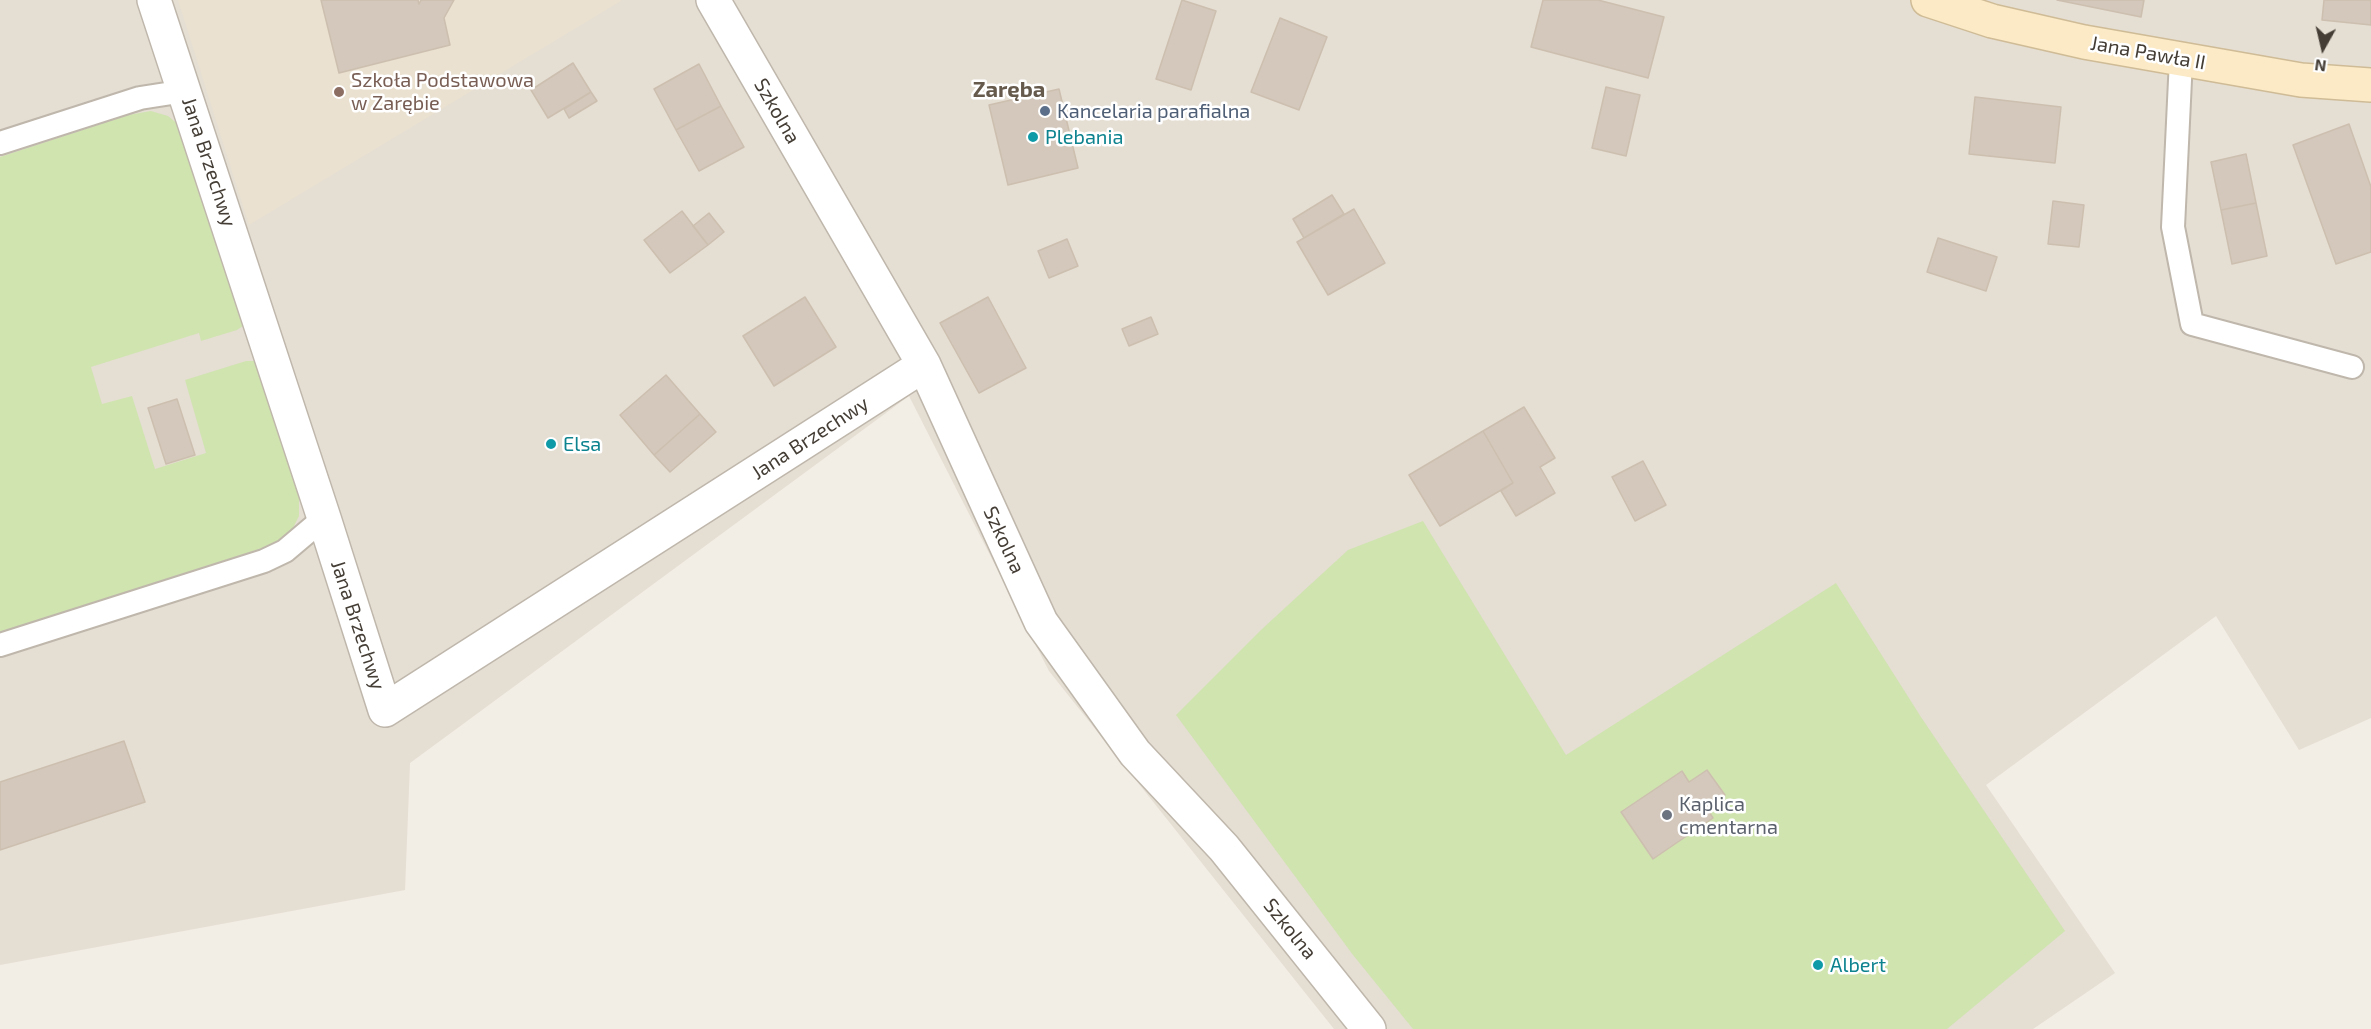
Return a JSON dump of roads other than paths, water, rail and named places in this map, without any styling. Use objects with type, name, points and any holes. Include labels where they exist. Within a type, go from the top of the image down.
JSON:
[{"type":"main road","name":"Jana Pawła II","points":[[1928,0],[1992,21],[2084,42],[2301,80],[2371,85]]},
{"type":"street","name":"Jana Brzechwy","points":[[154,0],[385,710],[924,365]]},
{"type":"street","name":"Szkolna","points":[[713,0],[924,365],[1041,622],[1135,753],[1224,848],[1369,1029]]},
{"type":"lane","points":[[2181,59],[2173,226],[2192,324],[2352,367]]},
{"type":"lane","points":[[0,143],[140,98],[185,91]]},
{"type":"lane","points":[[0,645],[264,561],[285,551],[324,518]]},
{"type":"place","name":"Szkoła Podstawowa w Zarębie","points":[[339,92]]},
{"type":"place","name":"Kancelaria parafialna","points":[[1045,111]]},
{"type":"place","name":"Plebania","points":[[1033,137]]},
{"type":"place","name":"Elsa","points":[[551,444]]},
{"type":"place","name":"Kaplica cmentarna","points":[[1667,815]]},
{"type":"place","name":"Albert","points":[[1818,965]]},
{"type":"district","name":"Zaręba","points":[[1009,90]]}]
